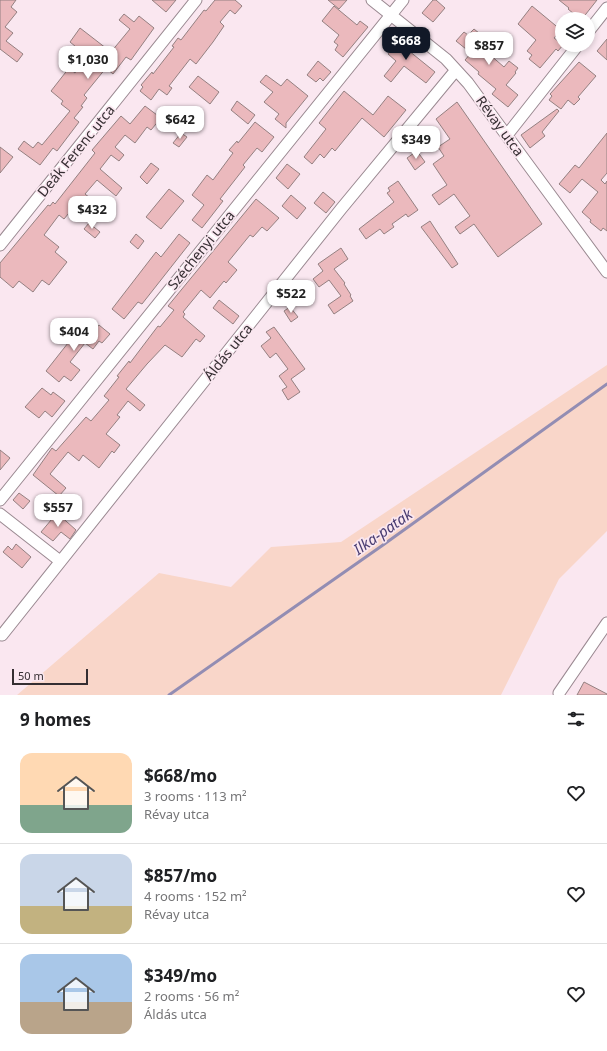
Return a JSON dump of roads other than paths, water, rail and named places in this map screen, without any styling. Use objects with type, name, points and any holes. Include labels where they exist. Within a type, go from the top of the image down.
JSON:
[{"type":"street","name":"Deák Ferenc utca","points":[[0,245],[196,0]]},
{"type":"street","name":"Révay utca","points":[[372,0],[446,59],[468,83],[605,265]]},
{"type":"street","name":"Széchenyi utca","points":[[0,500],[403,0]]},
{"type":"street","points":[[595,23],[607,8]]},
{"type":"street","points":[[507,136],[573,52]]},
{"type":"street","name":"Áldás utca","points":[[2,635],[244,333],[341,208],[456,70]]},
{"type":"street","points":[[0,514],[60,561]]},
{"type":"street","points":[[559,694],[607,623]]},
{"type":"waterway","name":"Ilka-patak","points":[[169,695],[383,545],[607,384]]}]
